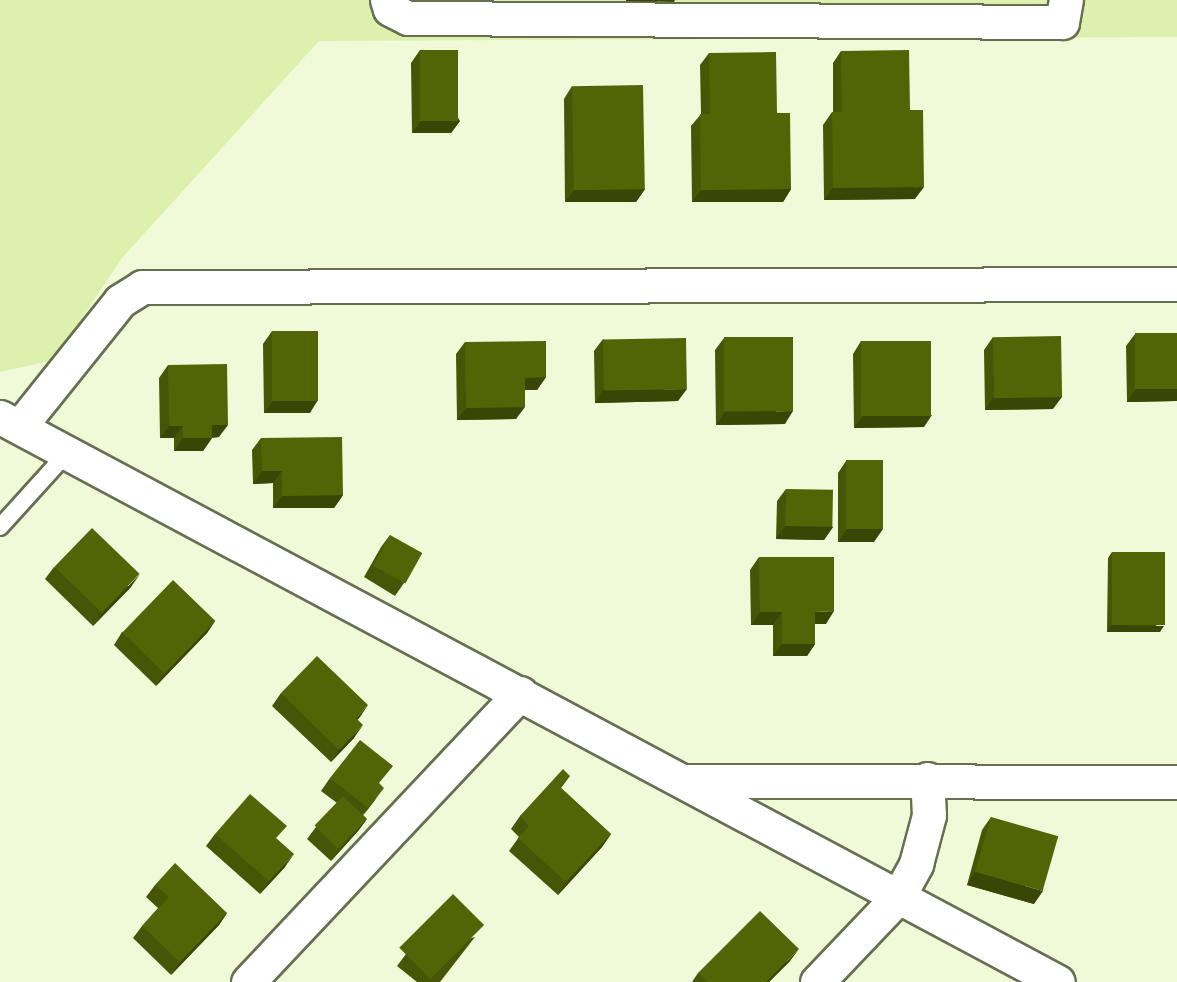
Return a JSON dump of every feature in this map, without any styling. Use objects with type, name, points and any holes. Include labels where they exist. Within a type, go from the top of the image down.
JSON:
[{"type":"street","points":[[387,0],[390,9],[408,18],[1062,22],[1066,0]]},
{"type":"street","points":[[1058,982],[69,451],[10,422],[120,301],[142,287],[1177,284]]},
{"type":"street","points":[[248,982],[520,693]]},
{"type":"street","points":[[682,781],[927,779],[1177,782]]},
{"type":"street","points":[[817,982],[898,897],[916,864],[929,815],[927,779]]},
{"type":"lane","points":[[0,527],[69,451]]},
{"type":"green space","points":[[0,0],[1177,0],[1177,37],[319,41],[122,258],[54,360],[0,372]]},
{"type":"building","points":[[420,50],[458,50],[458,121],[420,121]]},
{"type":"building","points":[[909,50],[910,110],[923,110],[924,187],[833,188],[832,112],[842,112],[841,51]]},
{"type":"building","points":[[776,52],[777,113],[790,113],[791,189],[701,190],[700,114],[710,114],[709,53]]},
{"type":"building","points":[[643,85],[645,189],[574,190],[572,86]]},
{"type":"building","points":[[272,331],[318,331],[318,401],[272,401]]},
{"type":"building","points":[[1135,333],[1177,333],[1177,389],[1135,389]]},
{"type":"building","points":[[1061,336],[1062,397],[994,398],[993,337]]},
{"type":"building","points":[[724,337],[793,337],[793,411],[724,411]]},
{"type":"building","points":[[686,338],[687,389],[604,390],[603,339]]},
{"type":"building","points":[[546,341],[546,377],[525,378],[525,407],[466,408],[465,342]]},
{"type":"building","points":[[861,341],[931,341],[931,416],[861,416]]},
{"type":"building","points":[[227,364],[228,425],[212,425],[212,438],[183,438],[183,426],[169,426],[168,365]]},
{"type":"building","points":[[342,437],[343,495],[282,496],[282,471],[262,471],[261,438]]},
{"type":"building","points":[[846,460],[883,460],[883,529],[846,529]]},
{"type":"building","points":[[786,489],[833,490],[832,527],[785,526]]},
{"type":"building","points":[[92,528],[139,574],[102,613],[54,567]]},
{"type":"building","points":[[390,535],[422,553],[405,584],[373,566]]},
{"type":"building","points":[[1112,552],[1165,552],[1165,625],[1112,625]]},
{"type":"building","points":[[759,557],[834,557],[834,611],[815,612],[815,644],[782,644],[782,612],[760,612]]},
{"type":"building","points":[[173,580],[215,621],[165,673],[122,633]]},
{"type":"building","points":[[317,656],[368,705],[356,718],[363,725],[339,750],[281,693]]},
{"type":"building","points":[[360,740],[393,766],[379,783],[384,788],[368,808],[330,778]]},
{"type":"building","points":[[563,769],[570,776],[560,787],[611,834],[566,882],[518,838],[529,826],[520,816]]},
{"type":"building","points":[[250,794],[287,826],[276,838],[294,854],[269,881],[215,834]]},
{"type":"building","points":[[343,796],[367,819],[338,848],[315,825]]},
{"type":"building","points":[[991,817],[1058,836],[1043,891],[975,872]]},
{"type":"building","points":[[175,863],[227,913],[180,962],[142,926],[169,897],[155,885]]},
{"type":"building","points":[[453,894],[484,925],[430,979],[399,948]]},
{"type":"building","points":[[760,911],[799,949],[766,982],[707,982],[698,973]]}]
